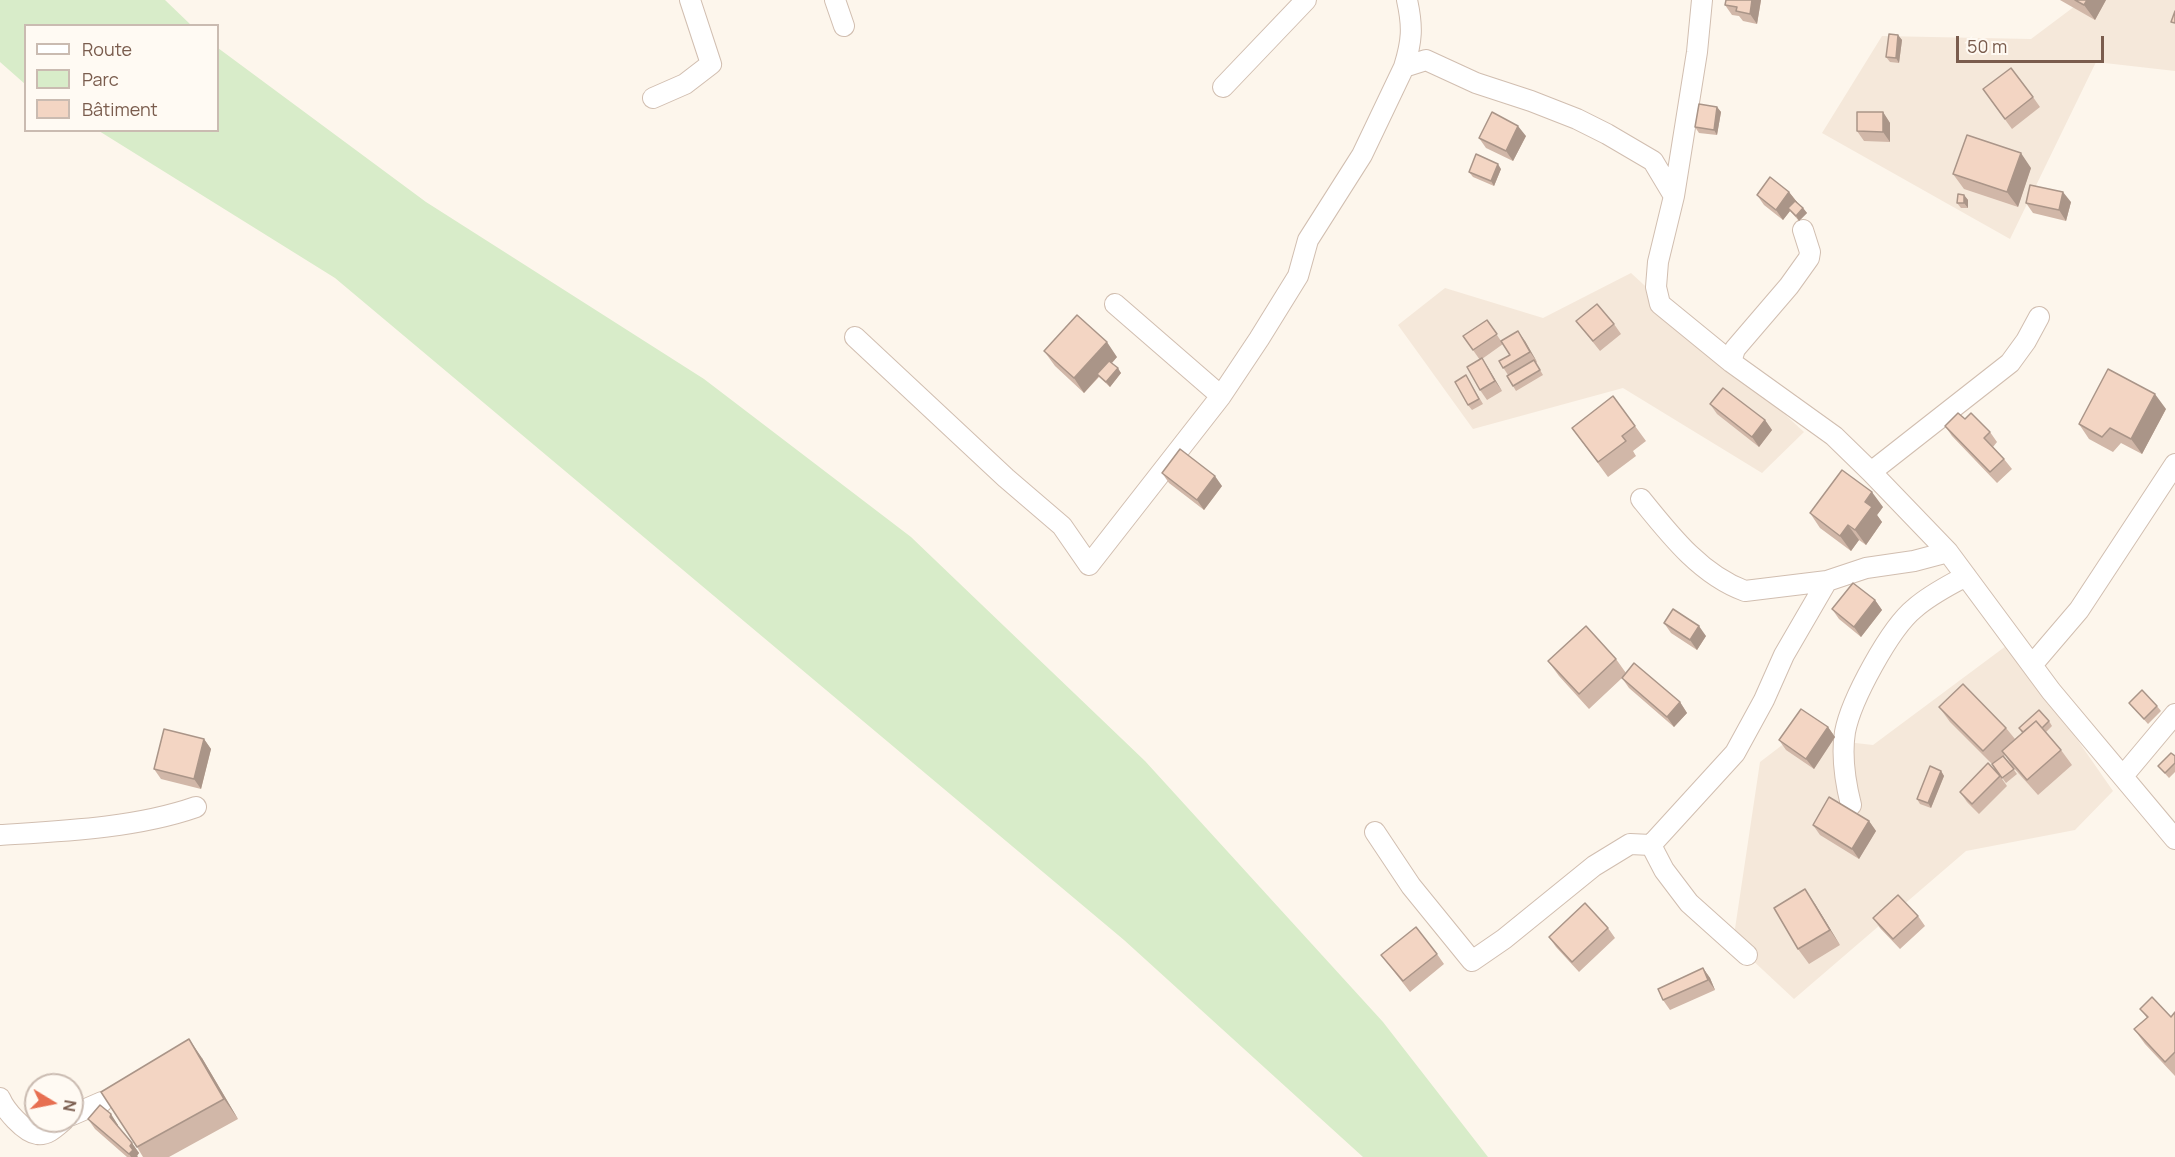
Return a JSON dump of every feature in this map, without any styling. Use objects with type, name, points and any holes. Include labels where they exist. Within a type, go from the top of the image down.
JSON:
[{"type":"street","points":[[653,99],[685,84],[711,64],[690,0]]},
{"type":"street","points":[[835,0],[844,26]]},
{"type":"street","points":[[1223,87],[1306,0]]},
{"type":"street","points":[[855,337],[1006,478],[1062,526],[1089,565],[1221,396],[1298,276],[1308,240],[1362,156],[1404,67],[1411,42],[1412,23],[1407,0]]},
{"type":"street","points":[[1702,0],[1697,52],[1682,150],[1674,196],[1658,262],[1656,287],[1660,304],[1731,362],[1834,436],[1871,472],[1948,552],[2051,691],[2175,839]]},
{"type":"street","points":[[1411,42],[1426,60],[1476,83],[1531,100],[1577,119],[1653,161],[1674,196]]},
{"type":"street","points":[[1404,67],[1426,60]]},
{"type":"street","points":[[1653,161],[1682,150]]},
{"type":"street","points":[[1731,362],[1735,349],[1789,286],[1809,258],[1810,252],[1803,230]]},
{"type":"street","points":[[1115,304],[1221,396]]},
{"type":"street","points":[[1871,472],[2010,363],[2039,317]]},
{"type":"street","points":[[2032,665],[2079,610],[2175,464]]},
{"type":"street","points":[[1641,499],[1685,550],[1712,574],[1733,587],[1745,591],[1827,581],[1866,568],[1914,561],[1948,552]]},
{"type":"street","points":[[1851,805],[1843,775],[1845,731],[1863,686],[1891,634],[1913,609],[1935,593],[1966,576]]},
{"type":"street","points":[[1651,845],[1735,753],[1764,700],[1784,655],[1827,581]]},
{"type":"street","points":[[2123,776],[2175,714]]},
{"type":"street","points":[[0,835],[78,829],[168,817],[196,807]]},
{"type":"street","points":[[1375,832],[1411,886],[1472,961],[1504,939],[1594,866],[1630,844],[1651,845]]},
{"type":"street","points":[[1651,845],[1664,870],[1689,903],[1747,955]]},
{"type":"street","points":[[0,1098],[4,1108],[24,1126]]},
{"type":"street","points":[[84,1110],[102,1102]]},
{"type":"shaded area","points":[[2083,0],[2175,0],[2175,71],[2096,62],[2010,239],[1822,133],[1882,36],[2031,39]]},
{"type":"shaded area","points":[[1631,273],[1804,432],[1762,473],[1623,388],[1473,429],[1398,325],[1445,288],[1543,318]]},
{"type":"shaded area","points":[[2010,643],[2113,791],[2075,830],[1966,851],[1794,999],[1733,942],[1760,762],[1794,736],[1873,745]]},
{"type":"green space","points":[[0,0],[165,0],[190,24],[24,24],[24,83],[0,62]]},
{"type":"green space","points":[[219,49],[426,202],[704,379],[911,537],[1145,761],[1383,1022],[1488,1157],[1363,1157],[1124,940],[335,278],[101,132],[219,132]]},
{"type":"building","points":[[1726,0],[1752,0],[1750,14],[1736,11],[1737,7],[1725,5]]},
{"type":"building","points":[[2075,0],[2087,0],[2084,5]]},
{"type":"building","points":[[2175,11],[2175,23],[2171,22]]},
{"type":"building","points":[[1889,34],[1898,35],[1896,58],[1886,57]]},
{"type":"building","points":[[2011,68],[2033,97],[2005,119],[1983,89]]},
{"type":"building","points":[[1699,104],[1717,107],[1714,130],[1695,127]]},
{"type":"building","points":[[1492,112],[1518,126],[1506,151],[1479,138]]},
{"type":"building","points":[[1857,112],[1883,112],[1883,132],[1857,131]]},
{"type":"building","points":[[1967,135],[2021,153],[2007,192],[1953,174]]},
{"type":"building","points":[[1476,154],[1498,164],[1491,181],[1469,172]]},
{"type":"building","points":[[1770,177],[1789,192],[1776,210],[1757,195]]},
{"type":"building","points":[[2030,185],[2063,192],[2059,210],[2026,203]]},
{"type":"building","points":[[1958,194],[1964,195],[1964,203],[1957,203]]},
{"type":"building","points":[[1795,201],[1803,208],[1796,216],[1788,208]]},
{"type":"building","points":[[1597,304],[1614,324],[1593,341],[1576,321]]},
{"type":"building","points":[[1077,315],[1107,342],[1074,378],[1044,351]]},
{"type":"building","points":[[1487,320],[1497,334],[1473,350],[1463,336]]},
{"type":"building","points":[[1518,331],[1530,352],[1503,368],[1499,361],[1510,355],[1501,341]]},
{"type":"building","points":[[1482,358],[1495,381],[1480,390],[1467,367]]},
{"type":"building","points":[[1534,360],[1540,370],[1513,386],[1507,376]]},
{"type":"building","points":[[1109,361],[1118,368],[1106,382],[1097,374]]},
{"type":"building","points":[[2108,369],[2155,394],[2131,439],[2110,428],[2102,437],[2079,424]]},
{"type":"building","points":[[1466,375],[1479,399],[1468,405],[1455,382]]},
{"type":"building","points":[[1723,388],[1765,420],[1752,437],[1710,404]]},
{"type":"building","points":[[1613,396],[1635,426],[1622,436],[1626,441],[1598,462],[1572,428]]},
{"type":"building","points":[[1958,413],[1965,419],[1971,413],[1990,432],[1984,438],[2004,459],[1990,472],[1945,426]]},
{"type":"building","points":[[1180,449],[1215,476],[1197,500],[1162,473]]},
{"type":"building","points":[[1842,470],[1872,492],[1865,502],[1872,507],[1855,530],[1848,525],[1840,536],[1810,513]]},
{"type":"building","points":[[1853,583],[1875,600],[1854,627],[1832,609]]},
{"type":"building","points":[[1673,609],[1699,626],[1690,640],[1664,623]]},
{"type":"building","points":[[1586,626],[1616,659],[1579,694],[1548,661]]},
{"type":"building","points":[[1634,663],[1680,702],[1667,717],[1622,678]]},
{"type":"building","points":[[1963,684],[2006,728],[1983,751],[1939,707]]},
{"type":"building","points":[[2142,690],[2157,706],[2144,719],[2129,703]]},
{"type":"building","points":[[1801,709],[1828,727],[1806,759],[1779,740]]},
{"type":"building","points":[[2039,710],[2049,721],[2042,728],[2036,721],[2023,732],[2019,728]]},
{"type":"building","points":[[2036,721],[2061,750],[2027,780],[2002,751]]},
{"type":"building","points":[[164,729],[204,739],[194,779],[154,769]]},
{"type":"building","points":[[2171,753],[2175,756],[2175,763],[2165,773],[2158,766]]},
{"type":"building","points":[[2003,756],[2014,769],[2002,778],[1992,764]]},
{"type":"building","points":[[1988,763],[2000,776],[1972,804],[1960,792]]},
{"type":"building","points":[[1930,766],[1941,771],[1928,803],[1917,799]]},
{"type":"building","points":[[1829,797],[1869,821],[1852,849],[1813,825]]},
{"type":"building","points":[[1805,889],[1830,930],[1798,949],[1774,908]]},
{"type":"building","points":[[1898,895],[1918,916],[1893,939],[1873,918]]},
{"type":"building","points":[[1585,903],[1608,928],[1572,962],[1549,937]]},
{"type":"building","points":[[1416,927],[1437,954],[1403,981],[1381,955]]},
{"type":"building","points":[[1703,968],[1708,980],[1663,1000],[1658,989]]},
{"type":"building","points":[[2152,997],[2171,1017],[2175,1012],[2175,1052],[2165,1062],[2134,1029],[2148,1017],[2140,1009]]},
{"type":"building","points":[[189,1039],[224,1099],[137,1147],[101,1092]]},
{"type":"building","points":[[100,1105],[111,1114],[110,1117],[132,1143],[130,1146],[133,1150],[129,1154],[88,1119]]}]
